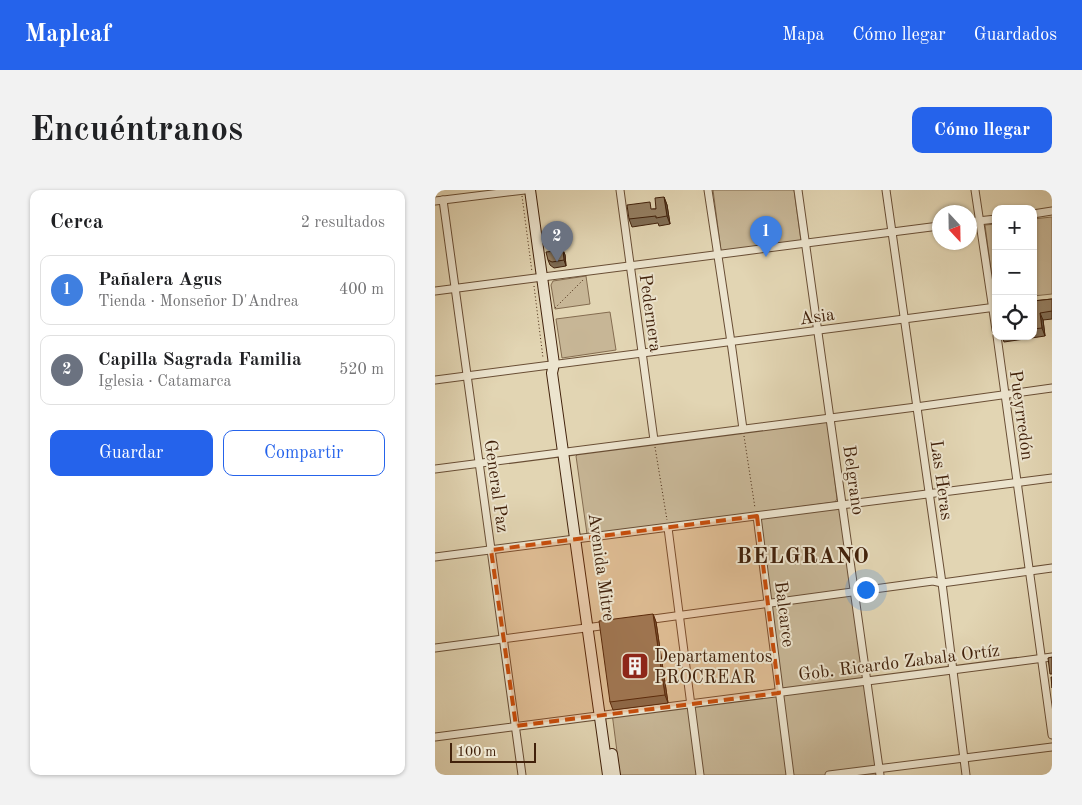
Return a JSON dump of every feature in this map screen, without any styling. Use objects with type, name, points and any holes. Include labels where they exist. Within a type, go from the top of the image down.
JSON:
[{"type":"main road","name":"Avenida Mitre","points":[[530,190],[554,364],[552,373],[567,451],[603,714],[608,775]]},
{"type":"main road","name":"Avenida Mitre","points":[[603,714],[615,775]]},
{"type":"street","points":[[435,202],[525,190]]},
{"type":"street","name":"Pedernera","points":[[620,190],[654,440]]},
{"type":"street","points":[[707,190],[743,429]]},
{"type":"street","name":"Belgrano","points":[[798,190],[880,772]]},
{"type":"street","name":"Las Heras","points":[[886,190],[942,583],[966,775]]},
{"type":"street","points":[[975,190],[992,295]]},
{"type":"street","name":"General Paz","points":[[443,200],[522,775]]},
{"type":"street","points":[[1037,213],[1052,211]]},
{"type":"street","points":[[977,221],[992,220]]},
{"type":"street","points":[[435,291],[932,227]]},
{"type":"street","name":"Asia","points":[[435,380],[992,307]]},
{"type":"street","name":"Pueyrredón","points":[[998,340],[1052,736]]},
{"type":"street","points":[[435,469],[1052,388]]},
{"type":"street","points":[[435,558],[1052,478]]},
{"type":"street","name":"Balcarce","points":[[757,516],[790,775]]},
{"type":"street","points":[[669,528],[701,775]]},
{"type":"street","points":[[638,621],[933,581],[942,583],[1052,568]]},
{"type":"street","points":[[435,648],[611,624]]},
{"type":"street","name":"Gob. Ricardo Zabala Ortíz","points":[[435,737],[1052,657]]},
{"type":"street","points":[[829,775],[880,772],[1052,747]]},
{"type":"path","points":[[555,308],[586,276]]},
{"type":"path","points":[[743,429],[757,516]]},
{"type":"path","points":[[654,440],[669,528]]},
{"type":"highlighted area","points":[[757,516],[779,693],[516,726],[491,550]]},
{"type":"shaded area","points":[[713,190],[794,190],[801,241],[721,251]]},
{"type":"shaded area","points":[[1052,217],[1052,294],[1037,296],[1037,250],[1037,219]]},
{"type":"shaded area","points":[[992,224],[992,278],[985,225]]},
{"type":"shaded area","points":[[586,276],[590,304],[555,309],[551,285],[553,281]]},
{"type":"shaded area","points":[[610,312],[616,350],[562,358],[556,319]]},
{"type":"shaded area","points":[[825,421],[828,424],[837,499],[835,502],[587,534],[576,456],[578,454]]},
{"type":"shaded area","points":[[843,505],[880,775],[620,775],[612,713],[779,693],[757,516]]},
{"type":"building","points":[[664,197],[667,216],[629,219],[627,205],[650,202],[651,209],[656,209],[655,198]]},
{"type":"building","points":[[563,250],[564,260],[552,262],[548,260],[546,252]]},
{"type":"building","points":[[1052,299],[1052,311],[1040,313],[1042,328],[1037,329],[1037,301]]},
{"type":"building","name":"Departamentos PROCREAR","points":[[653,614],[665,695],[610,702],[599,621]]},
{"type":"building","points":[[1052,657],[1052,674],[1050,674],[1048,658]]},
{"type":"place","name":"Pañalera Agus","points":[[766,257]]},
{"type":"place","name":"Capilla Sagrada Familia","points":[[557,262]]},
{"type":"place","name":"Departamentos PROCREAR","points":[[635,666]]},
{"type":"district","name":"BELGRANO","points":[[803,555]]}]
